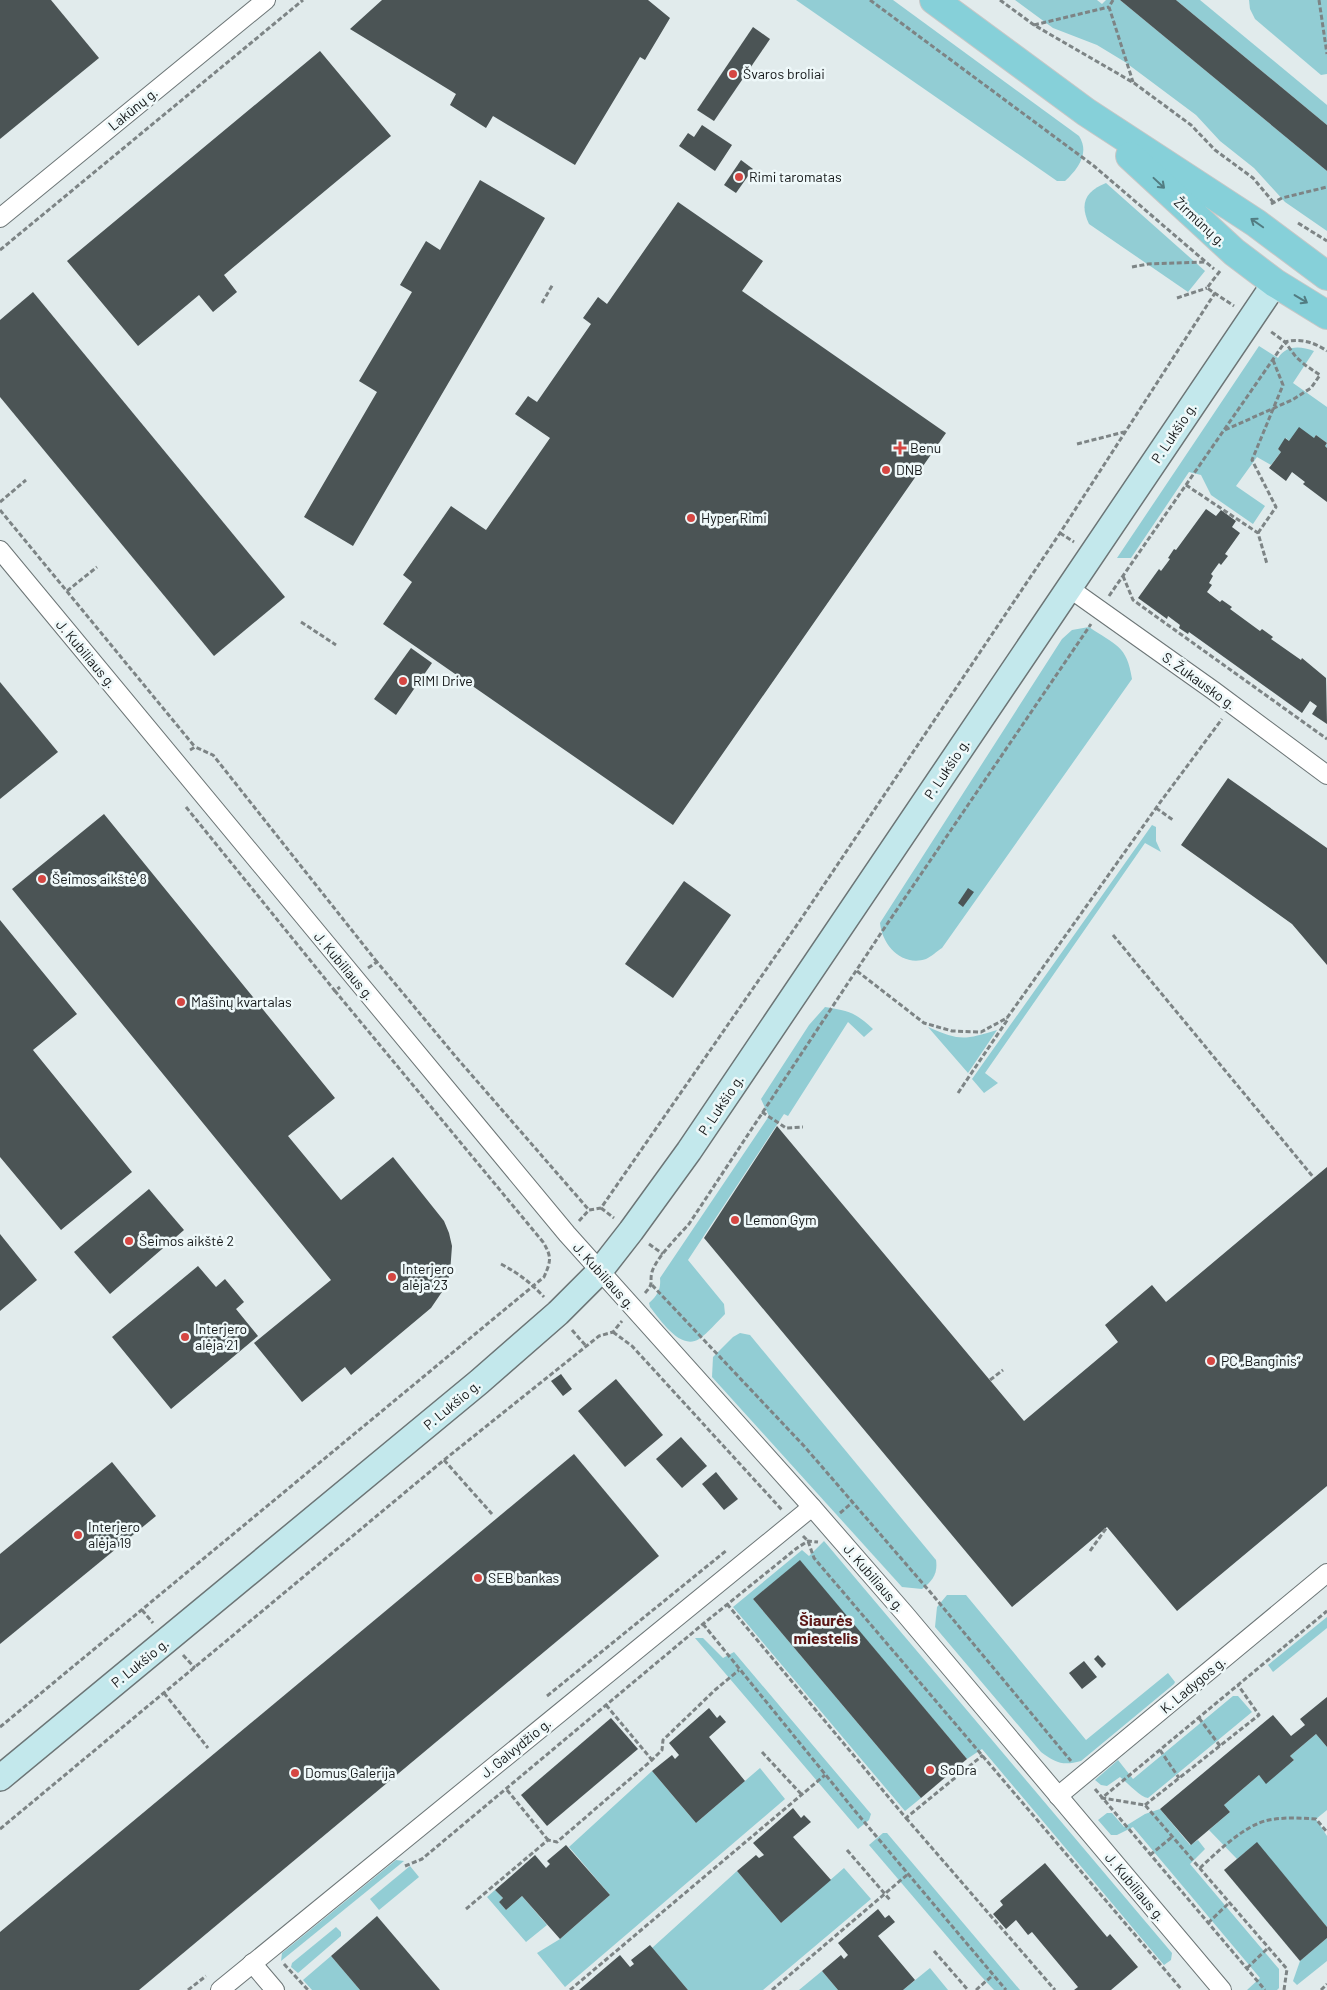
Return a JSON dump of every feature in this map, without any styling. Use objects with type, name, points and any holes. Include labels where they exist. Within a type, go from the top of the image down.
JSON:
[{"type":"main road","name":"Žirmūnų g.","points":[[934,0],[1086,112],[1256,223],[1327,276]]},
{"type":"main road","name":"Žirmūnų g.","points":[[1086,112],[1119,146],[1234,252],[1275,283],[1327,315]]},
{"type":"main road","points":[[1275,283],[1296,252]]},
{"type":"street","name":"Lakūnų g.","points":[[0,218],[266,0]]},
{"type":"street","name":"P. Lukšio g.","points":[[0,1778],[479,1382],[558,1313],[599,1272],[689,1151],[1275,283]]},
{"type":"street","name":"J. Kubiliaus g.","points":[[0,550],[599,1272],[830,1527],[1222,1990]]},
{"type":"street","name":"S. Žukausko g.","points":[[1070,588],[1327,775]]},
{"type":"street","name":"J. Galvydžio g.","points":[[220,1990],[812,1507]]},
{"type":"street","name":"K. Ladygos g.","points":[[1058,1796],[1327,1573]]},
{"type":"street","points":[[252,1963],[270,1984]]},
{"type":"path","points":[[0,250],[303,0]]},
{"type":"path","points":[[870,0],[1094,166],[1219,272],[1207,288],[1177,298]]},
{"type":"path","points":[[1000,0],[1034,25],[1134,83],[1191,125],[1215,150],[1253,178],[1277,207]]},
{"type":"path","points":[[1034,25],[1109,7],[1113,0]]},
{"type":"path","points":[[1319,0],[1327,54]]},
{"type":"path","points":[[1109,7],[1134,83]]},
{"type":"path","points":[[1273,202],[1327,187]]},
{"type":"path","points":[[1296,221],[1327,241]]},
{"type":"path","points":[[1132,266],[1207,262]]},
{"type":"path","points":[[542,303],[553,284]]},
{"type":"path","points":[[456,1058],[589,1210],[600,1208],[799,922],[1060,533],[1215,293],[1207,288]]},
{"type":"path","points":[[1100,610],[1285,342],[1297,339],[1319,345],[1327,351]]},
{"type":"path","points":[[1224,430],[1292,400],[1311,388],[1320,375],[1296,357],[1285,342]]},
{"type":"path","points":[[1258,533],[1276,507],[1252,460],[1283,384],[1273,360]]},
{"type":"path","points":[[1077,444],[1125,432]]},
{"type":"path","points":[[0,502],[26,480]]},
{"type":"path","points":[[1186,484],[1258,533],[1267,564]]},
{"type":"path","points":[[0,510],[195,747]]},
{"type":"path","points":[[67,591],[97,567]]},
{"type":"path","points":[[1123,576],[1133,600],[1327,738]]},
{"type":"path","points":[[301,622],[336,644]]},
{"type":"path","points":[[0,1829],[444,1460],[599,1336],[613,1332],[652,1285],[652,1271],[663,1254],[689,1224],[762,1112],[1089,627]]},
{"type":"path","points":[[958,1093],[1007,1018],[1156,808],[1232,705]]},
{"type":"path","points":[[1156,808],[1174,820]]},
{"type":"path","points":[[1112,935],[1314,1178]]},
{"type":"path","points":[[857,971],[924,1023],[952,1031],[981,1032],[1007,1018]]},
{"type":"path","points":[[0,1727],[544,1277],[550,1263],[550,1253],[543,1242],[417,1090]]},
{"type":"path","points":[[762,1112],[786,1128],[803,1127]]},
{"type":"path","points":[[652,1285],[804,1446],[1072,1761]]},
{"type":"path","points":[[613,1332],[632,1346],[780,1508]]},
{"type":"path","points":[[990,1380],[1004,1370]]},
{"type":"path","points":[[444,1460],[492,1514]]},
{"type":"path","points":[[399,1870],[407,1864],[422,1859],[727,1604],[797,1548],[808,1542],[817,1542],[839,1514],[853,1502]]},
{"type":"path","points":[[1090,1551],[1107,1527]]},
{"type":"path","points":[[808,1542],[814,1558],[1182,1990]]},
{"type":"path","points":[[727,1604],[906,1818],[1055,1990]]},
{"type":"path","points":[[1102,1798],[1327,1611]]},
{"type":"path","points":[[703,1624],[825,1775],[1006,1990]]},
{"type":"path","points":[[506,1790],[548,1840],[557,1842],[652,1760],[662,1750],[663,1740],[715,1690],[739,1670]]},
{"type":"path","points":[[1145,1805],[1259,1715],[1238,1685]]},
{"type":"path","points":[[164,1693],[208,1748]]},
{"type":"path","points":[[606,1705],[652,1760]]},
{"type":"path","points":[[1199,1718],[1220,1746]]},
{"type":"path","points":[[1160,1750],[1180,1778]]},
{"type":"path","points":[[762,1752],[802,1795]]},
{"type":"path","points":[[906,1818],[983,1755]]},
{"type":"path","points":[[570,1990],[825,1775]]},
{"type":"path","points":[[1094,1789],[1265,1990]]},
{"type":"path","points":[[1102,1798],[1145,1805],[1287,1969],[1284,1990]]},
{"type":"path","points":[[1200,1868],[1248,1829],[1268,1820],[1296,1817],[1316,1819],[1327,1832]]},
{"type":"path","points":[[1150,1855],[1172,1837]]},
{"type":"path","points":[[466,1909],[548,1840]]},
{"type":"path","points":[[847,1850],[891,1901]]},
{"type":"path","points":[[772,1990],[908,1874]]},
{"type":"path","points":[[1208,1923],[1230,1903]]},
{"type":"path","points":[[1247,1968],[1268,1948]]},
{"type":"path","points":[[934,1951],[968,1990]]},
{"type":"path","points":[[270,1984],[284,1964],[308,1990]]},
{"type":"path","points":[[976,1990],[993,1975]]},
{"type":"path","points":[[1321,1990],[1327,1984]]},
{"type":"shaded area","points":[[796,0],[893,0],[1079,136],[1082,142],[1083,155],[1078,166],[1065,181],[1057,181]]},
{"type":"shaded area","points":[[1015,0],[1097,0],[1102,4],[1106,0],[1120,0],[1327,171],[1327,231],[1285,202],[1254,168],[1220,141],[1196,115],[1125,62],[1097,45],[1053,28]]},
{"type":"shaded area","points":[[1176,0],[1200,0],[1327,105],[1327,125]]},
{"type":"shaded area","points":[[1249,0],[1327,0],[1327,74],[1321,75],[1255,19],[1250,9]]},
{"type":"shaded area","points":[[1106,183],[1205,271],[1188,292],[1089,224],[1085,210],[1086,199],[1099,186]]},
{"type":"shaded area","points":[[1259,346],[1278,358],[1285,351],[1294,348],[1314,351],[1293,383],[1327,407],[1327,443],[1316,435],[1314,438],[1289,441],[1286,438],[1278,449],[1281,452],[1271,465],[1257,457],[1236,486],[1265,506],[1253,524],[1211,495],[1201,475],[1189,472],[1131,558],[1117,558]]},
{"type":"shaded area","points":[[1089,627],[1113,642],[1123,652],[1130,668],[1132,679],[942,948],[930,957],[917,961],[901,957],[889,946],[880,923],[1062,639],[1072,630]]},
{"type":"shaded area","points":[[1152,825],[1156,827],[1156,841],[1161,852],[1145,843],[985,1073],[998,1083],[984,1093],[972,1079]]},
{"type":"shaded area","points":[[825,1007],[851,1013],[873,1029],[864,1037],[848,1022],[788,1116],[784,1114],[688,1260],[724,1304],[725,1314],[699,1339],[692,1342],[685,1341],[665,1326],[649,1303],[658,1292],[660,1278],[769,1116],[761,1099],[809,1025]]},
{"type":"shaded area","points":[[928,1027],[962,1038],[997,1030],[968,1073]]},
{"type":"shaded area","points":[[740,1333],[750,1335],[936,1560],[934,1576],[922,1589],[902,1587],[712,1377],[713,1357],[733,1337]]},
{"type":"shaded area","points":[[824,1541],[1172,1953],[1171,1960],[1164,1965],[982,1749],[967,1759],[800,1561],[753,1599],[921,1798],[905,1811],[733,1607],[802,1550],[809,1556]]},
{"type":"shaded area","points":[[947,1595],[966,1595],[1086,1740],[1168,1673],[1175,1682],[1081,1761],[1060,1763],[1041,1752],[935,1627],[937,1607]]},
{"type":"shaded area","points":[[1327,1617],[1327,1628],[1273,1672],[1268,1665]]},
{"type":"shaded area","points":[[695,1638],[703,1638],[723,1658],[734,1652],[871,1814],[869,1820],[858,1829]]},
{"type":"shaded area","points":[[1233,1696],[1238,1696],[1252,1712],[1148,1798],[1120,1777],[1107,1786],[1101,1785],[1095,1780],[1118,1760],[1133,1779]]},
{"type":"shaded area","points":[[1316,1734],[1327,1747],[1327,1810],[1316,1819],[1327,1836],[1327,1927],[1257,1843],[1237,1859],[1209,1830],[1230,1812],[1224,1805],[1259,1775],[1266,1783],[1294,1760],[1290,1756]]},
{"type":"shaded area","points":[[760,1768],[785,1799],[565,1987],[537,1953],[560,1939],[610,1895],[569,1847],[652,1771],[696,1823]]},
{"type":"shaded area","points":[[1160,1809],[1190,1845],[1198,1840],[1205,1849],[1190,1864],[1279,1969],[1279,1988],[1277,1990],[1247,1990],[1260,1978],[1133,1827],[1117,1835],[1111,1835],[1098,1820],[1107,1813],[1112,1813],[1124,1827],[1145,1814]]},
{"type":"shaded area","points":[[883,1833],[887,1833],[1020,1990],[994,1990],[980,1975],[869,1845]]},
{"type":"shaded area","points":[[396,1860],[404,1861],[281,1961],[282,1953]]},
{"type":"shaded area","points":[[410,1866],[419,1877],[379,1910],[370,1899]]},
{"type":"shaded area","points":[[844,1868],[871,1899],[763,1990],[688,1990],[652,1948],[737,1871],[781,1923]]},
{"type":"shaded area","points":[[495,1890],[503,1898],[499,1902],[506,1910],[522,1896],[547,1925],[526,1942],[487,1897]]},
{"type":"shaded area","points":[[336,1927],[341,1932],[341,1936],[298,1973],[291,1967],[292,1963]]},
{"type":"shaded area","points":[[1327,1938],[1327,1961],[1297,1985],[1293,1981],[1300,1961]]},
{"type":"shaded area","points":[[331,1956],[360,1990],[312,1990],[303,1980]]},
{"type":"shaded area","points":[[930,1968],[948,1990],[903,1990]]},
{"type":"shaded area","points":[[822,1971],[838,1990],[799,1990]]},
{"type":"building","points":[[0,0],[51,0],[99,58],[0,139]]},
{"type":"building","points":[[382,0],[648,0],[670,18],[645,60],[640,57],[575,165],[493,116],[486,128],[450,105],[456,94],[350,29]]},
{"type":"building","points":[[1120,0],[1176,0],[1327,125],[1327,171]]},
{"type":"building","name":"Švaros broliai","points":[[753,27],[770,39],[714,121],[697,110]]},
{"type":"building","points":[[320,51],[391,136],[224,275],[237,292],[213,312],[199,295],[138,346],[67,261]]},
{"type":"building","points":[[702,125],[732,145],[715,171],[679,146],[688,133],[694,137]]},
{"type":"building","name":"Rimi taromatas","points":[[741,160],[753,169],[736,193],[724,185]]},
{"type":"building","points":[[480,180],[545,218],[353,546],[304,517],[377,392],[359,381],[412,292],[400,285],[426,241],[440,250]]},
{"type":"building","name":"Hyper Rimi","points":[[678,202],[763,261],[742,291],[946,433],[673,825],[383,624],[412,582],[403,575],[451,506],[486,530],[550,438],[515,414],[528,396],[537,402],[591,324],[583,318],[598,297],[607,304]]},
{"type":"building","points":[[33,292],[285,597],[214,656],[0,397],[0,320]]},
{"type":"building","points":[[1299,427],[1314,438],[1316,435],[1327,443],[1325,446],[1327,448],[1327,502],[1303,484],[1305,482],[1292,472],[1286,481],[1269,468],[1281,452],[1278,449],[1285,438],[1289,441]]},
{"type":"building","points":[[1206,509],[1216,516],[1221,510],[1236,521],[1232,527],[1240,533],[1225,554],[1228,556],[1221,565],[1219,563],[1211,574],[1213,576],[1209,583],[1212,585],[1207,592],[1220,602],[1222,600],[1232,607],[1230,609],[1260,631],[1262,629],[1273,637],[1271,639],[1301,660],[1302,658],[1326,678],[1327,724],[1312,714],[1317,706],[1310,701],[1302,713],[1189,632],[1188,634],[1179,628],[1180,625],[1168,616],[1167,619],[1138,598],[1159,569],[1161,571],[1170,559],[1168,558],[1174,549],[1176,550]]},
{"type":"building","name":"RIMI Drive","points":[[411,648],[432,663],[396,715],[374,699]]},
{"type":"building","points":[[0,682],[58,752],[0,799]]},
{"type":"building","points":[[1228,778],[1327,848],[1327,965],[1292,924],[1181,845]]},
{"type":"building","name":"Mašinų kvartalas","points":[[104,814],[335,1098],[288,1136],[341,1200],[393,1157],[444,1221],[449,1233],[452,1246],[450,1273],[446,1286],[431,1308],[351,1375],[345,1367],[302,1402],[254,1343],[331,1280],[12,889]]},
{"type":"building","points":[[684,881],[731,915],[673,998],[625,964]]},
{"type":"building","points":[[968,888],[974,892],[963,907],[958,903]]},
{"type":"building","points":[[0,920],[77,1014],[33,1050],[132,1172],[61,1230],[0,1157]]},
{"type":"building","name":"PC „Banginis“","points":[[777,1126],[1024,1421],[1118,1342],[1105,1325],[1152,1285],[1166,1302],[1327,1167],[1327,1486],[1177,1611],[1107,1527],[1012,1607],[704,1238]]},
{"type":"building","name":"Šeimos aikštė 2","points":[[149,1189],[184,1230],[110,1294],[74,1252]]},
{"type":"building","points":[[0,1234],[37,1280],[0,1311]]},
{"type":"building","name":"Interjero alėja 21","points":[[198,1266],[216,1287],[225,1279],[244,1302],[236,1309],[258,1336],[171,1409],[112,1337]]},
{"type":"building","points":[[561,1374],[572,1389],[563,1396],[551,1381]]},
{"type":"building","points":[[616,1379],[663,1435],[625,1467],[578,1411]]},
{"type":"building","points":[[681,1437],[707,1466],[682,1488],[656,1459]]},
{"type":"building","name":"Domus Galerija","points":[[574,1454],[659,1556],[139,1990],[0,1990],[0,1932]]},
{"type":"building","name":"Interjero alėja 19","points":[[112,1462],[156,1516],[0,1644],[0,1554]]},
{"type":"building","points":[[716,1472],[738,1499],[724,1510],[702,1484]]},
{"type":"building","points":[[800,1560],[967,1759],[921,1798],[753,1599]]},
{"type":"building","points":[[1098,1655],[1106,1664],[1102,1668],[1094,1659]]},
{"type":"building","points":[[1084,1661],[1097,1677],[1082,1689],[1069,1673]]},
{"type":"building","points":[[1327,1697],[1327,1747],[1316,1734],[1290,1756],[1294,1760],[1266,1784],[1259,1775],[1224,1805],[1230,1812],[1191,1845],[1160,1809],[1273,1715],[1291,1736],[1305,1725],[1300,1719]]},
{"type":"building","points":[[709,1708],[717,1718],[720,1715],[726,1722],[709,1737],[745,1781],[696,1823],[652,1771],[672,1755],[675,1759],[679,1755],[669,1743]]},
{"type":"building","points":[[611,1718],[638,1749],[547,1826],[521,1795]]},
{"type":"building","points":[[793,1808],[801,1818],[804,1815],[811,1822],[793,1837],[831,1880],[781,1923],[737,1871],[756,1855],[759,1858],[764,1855],[753,1843]]},
{"type":"building","points":[[1257,1842],[1327,1927],[1327,1938],[1300,1961],[1224,1870]]},
{"type":"building","points":[[566,1845],[610,1895],[560,1939],[522,1896],[506,1910],[499,1902],[503,1898],[495,1890],[535,1855],[546,1868],[550,1864],[547,1861]]},
{"type":"building","points":[[1045,1863],[1107,1937],[1110,1934],[1138,1967],[1111,1990],[1074,1990],[1078,1987],[1032,1932],[1028,1935],[1016,1920],[1006,1929],[993,1914],[1003,1905],[1000,1901]]},
{"type":"building","points":[[878,1909],[885,1918],[889,1915],[895,1922],[878,1936],[915,1980],[903,1990],[838,1990],[822,1971],[841,1955],[844,1959],[848,1955],[838,1943]]},
{"type":"building","points":[[377,1916],[440,1990],[360,1990],[331,1956]]},
{"type":"building","points":[[650,1945],[688,1990],[579,1990],[620,1955],[630,1967],[634,1964],[631,1960]]},
{"type":"place","name":"Švaros broliai","points":[[733,74]]},
{"type":"place","name":"Rimi taromatas","points":[[739,177]]},
{"type":"place","name":"Benu","points":[[900,448]]},
{"type":"place","name":"DNB","points":[[886,470]]},
{"type":"place","name":"Hyper Rimi","points":[[691,518]]},
{"type":"place","name":"RIMI Drive","points":[[403,681]]},
{"type":"place","name":"Šeimos aikštė 8","points":[[42,879]]},
{"type":"place","name":"Mašinų kvartalas","points":[[181,1002]]},
{"type":"place","name":"Lemon Gym","points":[[735,1220]]},
{"type":"place","name":"Šeimos aikštė 2","points":[[129,1241]]},
{"type":"place","name":"Interjero alėja 23","points":[[392,1277]]},
{"type":"place","name":"Interjero alėja 21","points":[[185,1337]]},
{"type":"place","name":"PC „Banginis“","points":[[1211,1361]]},
{"type":"place","name":"Interjero alėja 19","points":[[78,1535]]},
{"type":"place","name":"SEB bankas","points":[[478,1578]]},
{"type":"place","name":"SoDra","points":[[930,1770]]},
{"type":"place","name":"Domus Galerija","points":[[295,1773]]},
{"type":"district","name":"Šiaurės miestelis","points":[[826,1629]]}]
